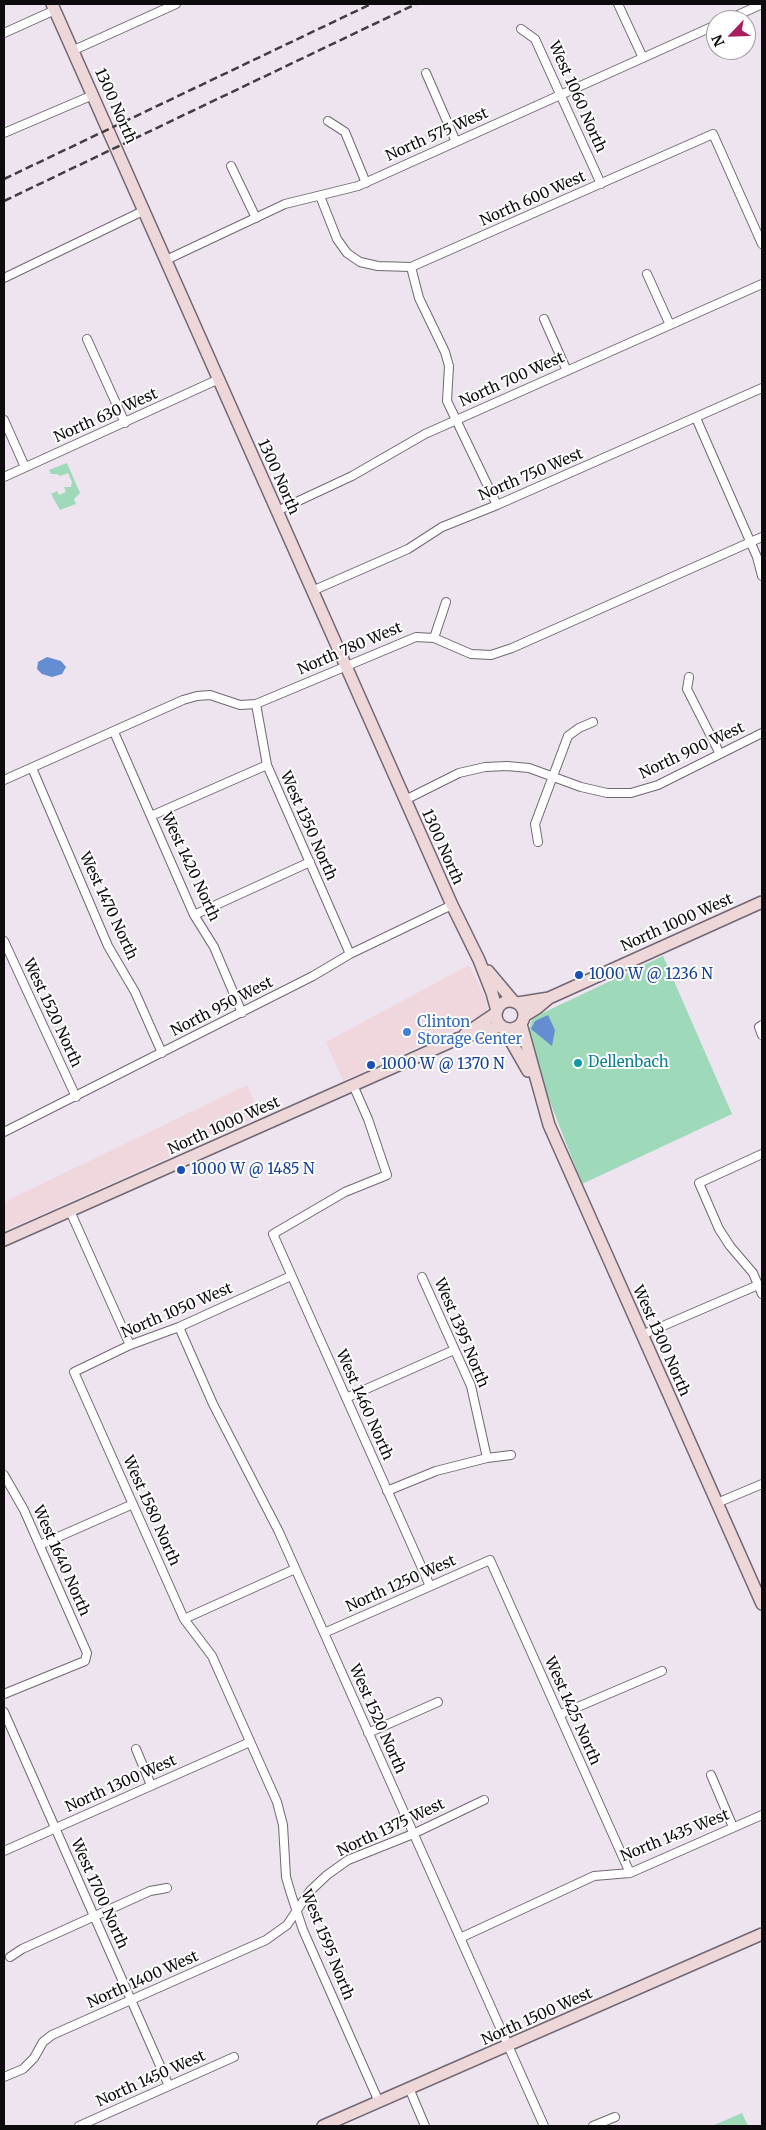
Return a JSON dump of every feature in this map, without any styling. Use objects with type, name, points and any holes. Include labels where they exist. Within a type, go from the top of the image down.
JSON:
[{"type":"street","points":[[74,50],[176,4]]},
{"type":"street","points":[[618,4],[643,58]]},
{"type":"street","points":[[749,10],[762,4]]},
{"type":"street","points":[[4,33],[54,7]]},
{"type":"street","name":"1300 North","points":[[54,7],[452,906],[479,960],[496,1012]]},
{"type":"street","name":"West 1060 North","points":[[520,28],[535,39],[601,184]]},
{"type":"street","name":"North 575 West","points":[[166,260],[285,204],[366,182],[706,30]]},
{"type":"street","points":[[426,73],[456,142]]},
{"type":"street","points":[[4,133],[93,96]]},
{"type":"street","points":[[328,121],[345,132],[366,182]]},
{"type":"street","name":"North 600 West","points":[[320,196],[337,239],[347,253],[360,262],[378,266],[411,267],[713,134],[762,244]]},
{"type":"street","points":[[231,166],[256,218]]},
{"type":"street","points":[[4,278],[143,211]]},
{"type":"street","points":[[411,267],[419,298],[449,366],[448,401],[497,505]]},
{"type":"street","points":[[647,274],[670,325]]},
{"type":"street","name":"North 700 West","points":[[277,511],[352,476],[425,434],[762,284]]},
{"type":"street","points":[[544,319],[567,371]]},
{"type":"street","points":[[87,339],[125,423]]},
{"type":"street","name":"North 630 West","points":[[4,477],[219,380]]},
{"type":"street","name":"North 750 West","points":[[312,591],[408,549],[442,527],[497,505],[762,388]]},
{"type":"street","points":[[696,418],[750,542],[762,576]]},
{"type":"street","points":[[4,420],[26,468]]},
{"type":"street","name":"North 780 West","points":[[4,780],[183,700],[197,696],[210,696],[240,705],[256,704],[416,637],[434,638],[471,654],[491,655],[512,648],[762,537]]},
{"type":"street","points":[[434,638],[446,602]]},
{"type":"street","points":[[689,677],[687,689],[720,754]]},
{"type":"street","name":"West 1350 North","points":[[256,704],[267,765],[350,954]]},
{"type":"street","points":[[538,842],[535,824],[568,736],[579,728],[593,722]]},
{"type":"street","name":"West 1420 North","points":[[114,732],[194,914],[214,947],[242,1013]]},
{"type":"street","name":"North 900 West","points":[[405,800],[459,773],[485,767],[529,768],[581,787],[598,791],[631,793],[658,785],[762,733]]},
{"type":"street","points":[[151,816],[267,765]]},
{"type":"street","name":"West 1470 North","points":[[32,768],[108,946],[135,992],[162,1053]]},
{"type":"street","points":[[194,914],[310,862]]},
{"type":"street","name":"North 1000 West","points":[[523,1020],[550,998],[762,902]]},
{"type":"street","name":"North 950 West","points":[[4,1132],[242,1013],[313,976],[350,954],[452,906]]},
{"type":"street","name":"West 1520 North","points":[[4,940],[76,1097]]},
{"type":"street","name":"1300 North","points":[[479,960],[516,1003]]},
{"type":"street","name":"North 1000 West","points":[[516,1003],[550,998]]},
{"type":"street","points":[[504,1002],[516,1003],[523,1020],[514,1029],[503,1027],[496,1012],[504,1002]]},
{"type":"street","name":"North 1000 West","points":[[457,1039],[496,1012]]},
{"type":"street","name":"West 1300 North","points":[[523,1020],[538,1088],[549,1126],[762,1604]]},
{"type":"street","points":[[760,1026],[762,1035]]},
{"type":"street","name":"North 1000 West","points":[[4,1240],[457,1039],[503,1027]]},
{"type":"street","name":"West 1300 North","points":[[503,1027],[538,1088]]},
{"type":"street","name":"West 1460 North","points":[[353,1085],[368,1119],[387,1175],[345,1192],[273,1234],[430,1586]]},
{"type":"street","points":[[762,1154],[699,1183],[719,1229],[752,1273],[762,1294]]},
{"type":"street","points":[[70,1211],[130,1345]]},
{"type":"street","name":"North 1050 West","points":[[74,1372],[130,1345],[179,1327],[291,1276]]},
{"type":"street","name":"West 1395 North","points":[[422,1277],[470,1386],[487,1458]]},
{"type":"street","points":[[642,1335],[758,1285]]},
{"type":"street","name":"West 1520 North","points":[[179,1327],[213,1404],[260,1492],[544,2126]]},
{"type":"street","points":[[346,1398],[454,1350]]},
{"type":"street","name":"West 1580 North","points":[[74,1372],[184,1619],[212,1656]]},
{"type":"street","points":[[387,1491],[436,1471],[487,1458],[511,1455]]},
{"type":"street","name":"West 1640 North","points":[[4,1475],[24,1510],[86,1653],[85,1660],[4,1694]]},
{"type":"street","points":[[717,1503],[762,1484]]},
{"type":"street","points":[[40,1545],[133,1504]]},
{"type":"street","name":"North 1250 West","points":[[324,1633],[490,1560]]},
{"type":"street","name":"West 1425 North","points":[[490,1560],[630,1873]]},
{"type":"street","points":[[184,1619],[295,1569]]},
{"type":"street","name":"West 1595 North","points":[[212,1656],[277,1802],[283,1825],[286,1878],[297,1911],[379,2102]]},
{"type":"street","points":[[559,1715],[662,1671]]},
{"type":"street","points":[[368,1733],[438,1702]]},
{"type":"street","name":"West 1700 North","points":[[4,1712],[169,2086]]},
{"type":"street","name":"North 1300 West","points":[[4,1851],[250,1742]]},
{"type":"street","points":[[136,1749],[151,1785]]},
{"type":"street","points":[[711,1775],[732,1827]]},
{"type":"street","name":"North 1375 West","points":[[297,1911],[310,1891],[327,1875],[348,1860],[413,1834],[484,1800]]},
{"type":"street","name":"North 1435 West","points":[[460,1938],[594,1876],[630,1873],[762,1815]]},
{"type":"street","points":[[10,1957],[22,1949],[150,1891],[167,1888]]},
{"type":"street","name":"North 1400 West","points":[[4,2078],[23,2069],[34,2058],[43,2042],[52,2035],[266,1940],[287,1925],[297,1911]]},
{"type":"street","name":"North 1500 West","points":[[324,2126],[762,1934]]},
{"type":"street","name":"North 1450 West","points":[[79,2126],[234,2057]]},
{"type":"street","points":[[408,2088],[425,2126]]},
{"type":"street","points":[[593,2126],[615,2117]]},
{"type":"shaded area","points":[[469,965],[489,1005],[482,1018],[343,1081],[326,1042]]},
{"type":"shaded area","points":[[247,1085],[261,1116],[4,1231],[4,1202]]},
{"type":"green space","points":[[67,463],[80,493],[74,499],[76,504],[60,510],[51,494],[57,491],[59,495],[66,492],[64,487],[71,487],[72,482],[68,473],[60,476],[51,474],[49,470]]},
{"type":"green space","points":[[663,956],[732,1114],[582,1184],[527,1037],[532,1018]]},
{"type":"green space","points":[[742,2113],[748,2126],[712,2126]]},
{"type":"water","points":[[47,657],[61,661],[66,667],[62,674],[52,677],[42,674],[37,669],[38,662]]},
{"type":"water","points":[[548,1015],[555,1030],[552,1046],[531,1029],[535,1021]]},
{"type":"railway","points":[[4,179],[371,4]]},
{"type":"railway","points":[[4,201],[416,4]]},
{"type":"place","name":"1000 W @ 1236 N","points":[[579,975]]},
{"type":"place","name":"Clinton Storage Center","points":[[407,1032]]},
{"type":"place","name":"Dellenbach","points":[[578,1063]]},
{"type":"place","name":"1000 W @ 1370 N","points":[[371,1065]]},
{"type":"place","name":"1000 W @ 1485 N","points":[[181,1170]]}]
